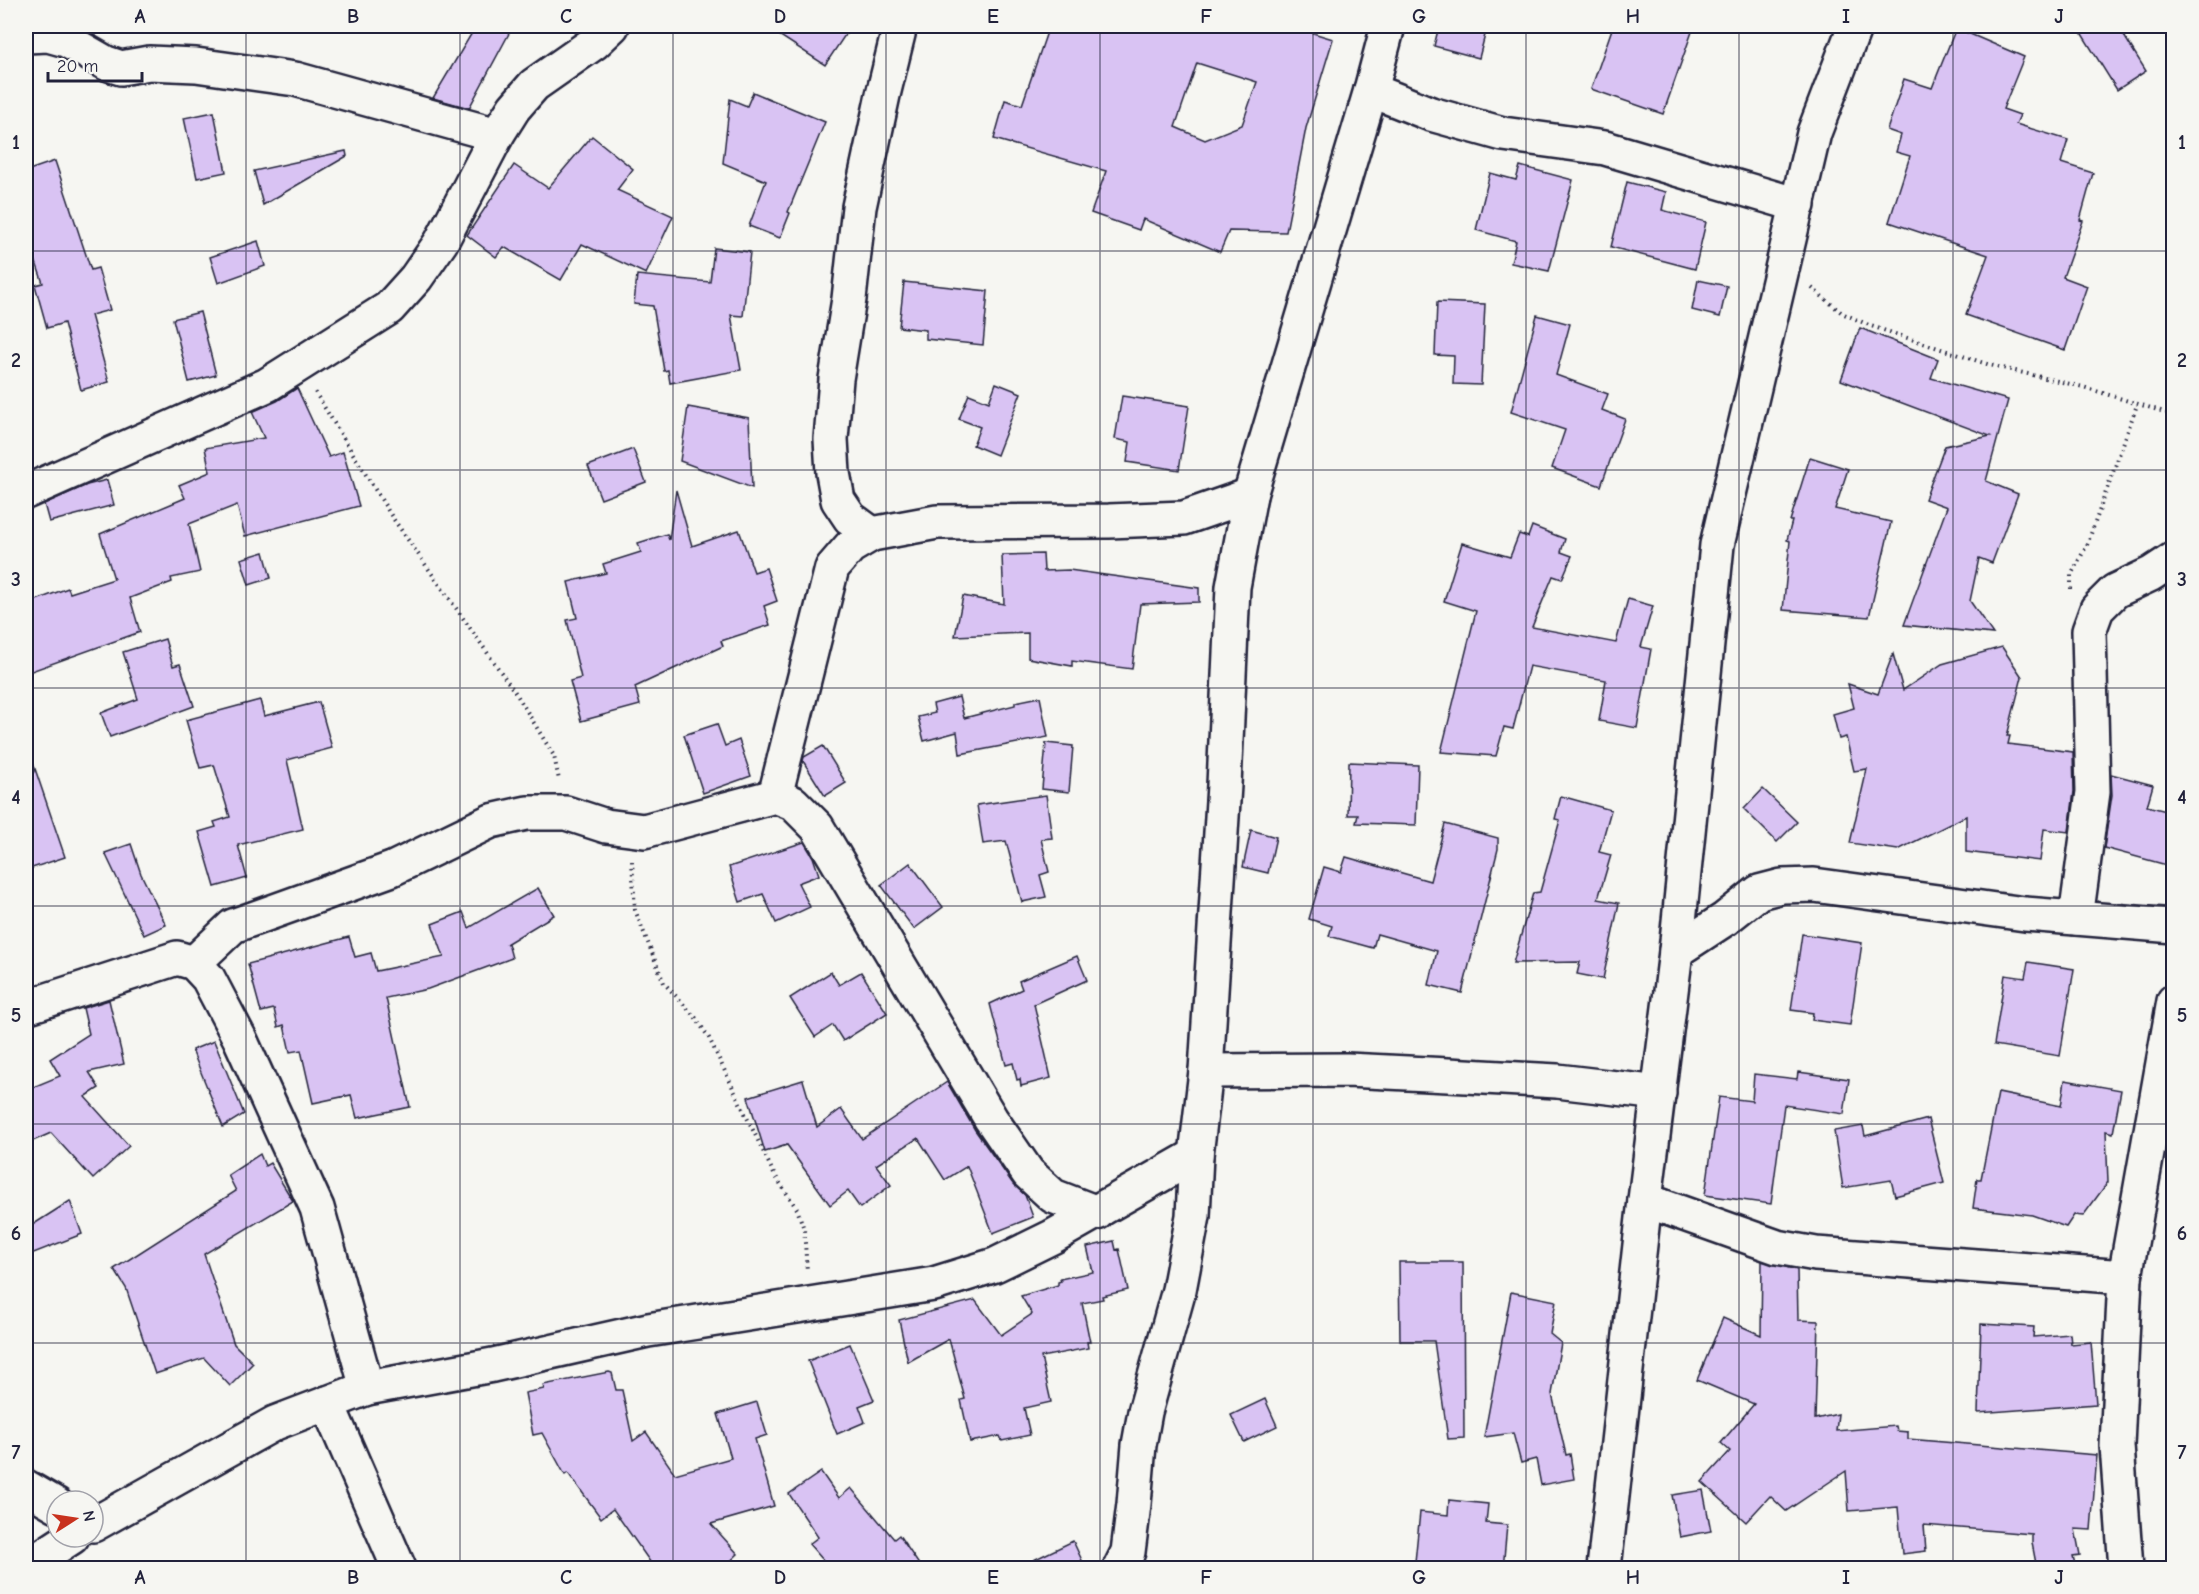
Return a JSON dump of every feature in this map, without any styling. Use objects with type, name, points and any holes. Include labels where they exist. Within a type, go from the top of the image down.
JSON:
[{"type":"street","points":[[26,492],[267,385],[389,308],[416,278],[441,242],[497,135],[514,108],[534,85],[594,43],[612,26]]},
{"type":"street","points":[[872,534],[850,518],[838,500],[833,473],[831,440],[836,379],[849,299],[859,207],[900,26]]},
{"type":"street","points":[[1120,1569],[1128,1551],[1139,1445],[1145,1412],[1179,1290],[1193,1216],[1196,1155],[1206,1071],[1224,785],[1233,587],[1250,495],[1388,26]]},
{"type":"street","points":[[1604,1569],[1645,1200],[1676,951],[1717,545],[1814,133],[1855,26]]},
{"type":"street","points":[[26,36],[48,35],[66,40],[106,63],[121,68],[149,63],[196,65],[296,79],[497,135]]},
{"type":"street","points":[[1371,90],[1431,114],[1503,134],[1605,148],[1798,205]]},
{"type":"street","points":[[775,796],[832,568],[850,547],[872,534],[937,522],[1119,521],[1184,518],[1207,512],[1250,495]]},
{"type":"street","points":[[2076,918],[2093,792],[2089,631],[2097,609],[2115,591],[2174,559]]},
{"type":"street","points":[[194,963],[233,926],[392,869],[491,821],[527,813],[566,813],[606,826],[644,831],[775,796],[793,803],[817,827],[991,1119],[1028,1173],[1053,1196],[1097,1213]]},
{"type":"street","points":[[1676,951],[1725,920],[1759,892],[1782,886],[1814,885],[2025,914],[2174,926]]},
{"type":"street","points":[[26,1006],[177,958],[194,963],[208,978],[240,1039],[317,1208],[367,1388]]},
{"type":"street","points":[[2126,1569],[2117,1446],[2125,1277],[2174,1001]]},
{"type":"street","points":[[1206,1071],[1347,1070],[1557,1081],[1659,1093]]},
{"type":"street","points":[[105,1518],[275,1423],[367,1388],[493,1365],[648,1330],[934,1284],[995,1265],[1097,1213],[1196,1155]]},
{"type":"street","points":[[1645,1200],[1777,1247],[1816,1254],[2125,1277]]},
{"type":"street","points":[[327,1403],[399,1569]]},
{"type":"street","points":[[26,1487],[45,1498]]},
{"type":"street","points":[[26,1567],[54,1549]]},
{"type":"path","points":[[1784,255],[1814,290],[1842,313],[1871,326],[1990,365],[2083,387],[2174,415]]},
{"type":"path","points":[[299,366],[392,517],[517,694],[554,756],[566,813]]},
{"type":"path","points":[[2089,631],[2077,621],[2071,605],[2071,575],[2087,545],[2137,405]]},
{"type":"path","points":[[634,830],[632,866],[635,910],[664,983],[696,1018],[709,1038],[774,1174],[797,1209],[804,1229],[809,1305]]},
{"type":"building","points":[[476,26],[513,26],[469,108],[433,98]]},
{"type":"building","points":[[765,26],[851,26],[825,65]]},
{"type":"building","points":[[1049,26],[1290,26],[1333,39],[1306,128],[1286,232],[1229,231],[1220,252],[1143,219],[1139,230],[1091,213],[1106,171],[994,139],[1005,100],[1022,105]],"holes":[[[1197,63],[1257,82],[1242,125],[1205,140],[1175,127]]]},
{"type":"building","points":[[1439,26],[1464,26],[1486,31],[1479,58],[1434,46]]},
{"type":"building","points":[[1613,26],[1694,26],[1663,114],[1591,89]]},
{"type":"building","points":[[2077,26],[2118,26],[2146,71],[2117,90]]},
{"type":"building","points":[[1956,28],[2024,57],[2003,109],[2020,115],[2016,124],[2068,140],[2061,163],[2093,173],[2080,220],[2083,221],[2063,277],[2087,286],[2065,350],[1966,315],[1988,255],[1889,222],[1910,156],[1896,152],[1901,135],[1887,130],[1904,79],[1932,88]]},
{"type":"building","points":[[753,92],[825,122],[788,212],[790,213],[780,238],[749,226],[766,181],[723,163],[730,99],[747,106]]},
{"type":"building","points":[[214,112],[226,172],[197,178],[184,118]]},
{"type":"building","points":[[592,136],[633,169],[617,190],[673,216],[646,274],[582,244],[561,280],[504,247],[496,257],[467,235],[514,165],[548,188]]},
{"type":"building","points":[[346,151],[347,156],[263,205],[254,171]]},
{"type":"building","points":[[55,161],[91,270],[98,268],[110,310],[91,315],[109,382],[81,390],[64,323],[47,328],[35,285],[43,283],[26,233],[26,171]]},
{"type":"building","points":[[1520,166],[1573,180],[1549,271],[1511,263],[1516,241],[1476,230],[1490,173],[1516,180]]},
{"type":"building","points":[[1627,182],[1666,192],[1662,210],[1706,222],[1695,269],[1611,247]]},
{"type":"building","points":[[258,241],[265,266],[218,283],[210,257]]},
{"type":"building","points":[[714,248],[750,252],[743,316],[731,315],[741,370],[670,383],[668,370],[664,371],[653,306],[634,304],[637,275],[710,282]]},
{"type":"building","points":[[1698,280],[1727,286],[1720,317],[1692,310]]},
{"type":"building","points":[[904,282],[988,291],[983,345],[926,339],[926,330],[899,327]]},
{"type":"building","points":[[1437,302],[1485,304],[1481,385],[1453,384],[1454,356],[1435,355]]},
{"type":"building","points":[[200,312],[216,375],[189,382],[173,319]]},
{"type":"building","points":[[1537,315],[1570,324],[1556,375],[1608,394],[1602,410],[1625,419],[1601,486],[1552,468],[1565,430],[1511,412]]},
{"type":"building","points":[[1860,328],[1938,359],[1931,378],[2008,400],[1986,481],[2018,494],[1992,563],[1979,558],[1970,601],[1993,634],[1904,625],[1947,507],[1925,499],[1945,446],[1990,436],[1841,380]]},
{"type":"building","points":[[996,383],[1021,393],[997,455],[973,445],[980,427],[959,419],[969,394],[989,402]]},
{"type":"building","points":[[297,388],[329,457],[343,452],[359,506],[245,536],[237,505],[189,524],[200,572],[171,578],[172,582],[130,598],[140,632],[26,673],[26,604],[68,588],[70,593],[114,579],[100,534],[185,498],[179,485],[210,472],[205,448],[264,438],[252,412],[277,401]]},
{"type":"building","points":[[1122,396],[1189,406],[1179,470],[1127,462],[1130,442],[1115,439]]},
{"type":"building","points":[[688,407],[749,418],[752,488],[680,461]]},
{"type":"building","points":[[633,449],[646,482],[601,499],[588,466]]},
{"type":"building","points":[[1810,457],[1848,469],[1835,509],[1891,522],[1869,617],[1783,610],[1790,541],[1787,540],[1792,521],[1790,521]]},
{"type":"building","points":[[107,480],[114,505],[49,522],[44,504],[87,485]]},
{"type":"building","points":[[676,490],[692,546],[739,530],[754,572],[766,568],[777,601],[764,606],[770,625],[721,641],[723,646],[635,687],[640,705],[581,721],[570,681],[581,678],[567,620],[577,618],[568,582],[606,573],[603,564],[641,552],[638,543],[667,534],[669,540]]},
{"type":"building","points":[[1532,526],[1565,539],[1561,552],[1572,556],[1562,579],[1553,576],[1532,627],[1616,643],[1628,599],[1653,606],[1641,647],[1651,649],[1637,728],[1599,721],[1606,680],[1529,666],[1513,729],[1504,727],[1496,756],[1441,752],[1476,611],[1444,601],[1462,543],[1510,557],[1519,534],[1528,537]]},
{"type":"building","points":[[264,552],[271,578],[249,585],[241,559]]},
{"type":"building","points":[[1043,554],[1044,571],[1069,570],[1199,588],[1199,602],[1140,604],[1132,669],[1072,661],[1072,666],[1028,658],[1028,633],[955,636],[963,596],[1004,604],[1002,555]]},
{"type":"building","points":[[165,639],[173,666],[180,664],[194,706],[110,737],[101,713],[138,699],[123,652]]},
{"type":"building","points":[[2002,647],[2022,677],[2007,736],[2010,736],[2008,744],[2073,752],[2074,791],[2069,832],[2044,829],[2040,861],[1966,852],[1966,816],[1898,850],[1850,843],[1867,769],[1854,771],[1846,737],[1839,739],[1833,714],[1854,708],[1848,684],[1878,694],[1893,654],[1903,690],[1942,664]]},
{"type":"building","points":[[959,697],[964,718],[1015,705],[1015,702],[1040,697],[1048,737],[960,754],[957,732],[924,741],[918,717],[935,713],[933,704]]},
{"type":"building","points":[[260,700],[264,716],[319,702],[332,748],[287,760],[303,829],[238,845],[247,878],[215,887],[199,832],[216,827],[214,822],[230,817],[214,765],[200,768],[186,720]]},
{"type":"building","points":[[717,724],[725,746],[739,740],[751,776],[703,793],[684,735]]},
{"type":"building","points":[[1046,743],[1073,746],[1069,792],[1042,789]]},
{"type":"building","points":[[823,746],[846,783],[825,796],[803,761],[804,757]]},
{"type":"building","points":[[30,754],[65,857],[26,870],[26,755]]},
{"type":"building","points":[[1349,762],[1418,765],[1416,825],[1356,823],[1358,815],[1348,815]]},
{"type":"building","points":[[2111,774],[2153,785],[2147,806],[2174,813],[2174,867],[2104,848],[2112,795]]},
{"type":"building","points":[[1763,789],[1797,822],[1777,842],[1744,809]]},
{"type":"building","points":[[1046,795],[1052,838],[1041,839],[1049,872],[1040,875],[1046,897],[1022,902],[1006,841],[983,844],[977,805]]},
{"type":"building","points":[[1561,796],[1611,810],[1599,852],[1611,855],[1598,899],[1619,903],[1603,979],[1577,974],[1580,962],[1513,963],[1533,893],[1540,892],[1560,820],[1555,819]]},
{"type":"building","points":[[1445,824],[1498,838],[1498,849],[1462,993],[1429,985],[1437,951],[1377,934],[1373,948],[1329,936],[1332,926],[1309,919],[1324,867],[1341,872],[1346,857],[1430,881]]},
{"type":"building","points":[[1251,830],[1276,837],[1268,873],[1243,867]]},
{"type":"building","points":[[804,842],[813,857],[819,875],[798,883],[810,907],[776,923],[763,894],[740,902],[729,867]]},
{"type":"building","points":[[131,844],[141,874],[166,925],[144,935],[105,853]]},
{"type":"building","points":[[910,863],[943,907],[914,929],[881,885]]},
{"type":"building","points":[[538,888],[554,915],[506,944],[508,943],[512,958],[428,989],[386,998],[410,1107],[357,1118],[351,1095],[313,1103],[301,1050],[290,1052],[284,1025],[278,1027],[274,1009],[261,1012],[248,964],[349,937],[355,957],[371,953],[376,971],[444,957],[432,924],[463,912],[469,928]]},
{"type":"building","points":[[1802,934],[1862,943],[1850,1025],[1812,1020],[1813,1013],[1791,1010]]},
{"type":"building","points":[[1077,956],[1087,980],[1034,1004],[1051,1078],[1021,1086],[1020,1079],[1017,1080],[1013,1063],[1006,1065],[990,1004],[1022,989],[1019,981]]},
{"type":"building","points":[[2028,962],[2074,969],[2060,1056],[1994,1045],[2005,975],[2025,978]]},
{"type":"building","points":[[831,972],[839,985],[861,972],[887,1013],[843,1041],[833,1025],[815,1037],[790,998]]},
{"type":"building","points":[[109,1000],[124,1064],[89,1072],[99,1088],[85,1097],[129,1146],[93,1179],[51,1133],[26,1144],[26,1090],[60,1076],[50,1059],[89,1034],[83,1008]]},
{"type":"building","points":[[214,1041],[244,1114],[223,1127],[192,1050]]},
{"type":"building","points":[[1798,1072],[1849,1079],[1844,1114],[1784,1105],[1771,1204],[1705,1195],[1719,1097],[1752,1101],[1754,1074],[1797,1079]]},
{"type":"building","points":[[803,1080],[817,1127],[841,1109],[862,1139],[947,1082],[975,1130],[1013,1184],[1025,1195],[1033,1217],[993,1233],[967,1166],[945,1180],[918,1138],[876,1165],[891,1185],[860,1208],[848,1191],[830,1205],[787,1145],[765,1152],[748,1097]]},
{"type":"building","points":[[2065,1080],[2121,1090],[2113,1133],[2106,1131],[2108,1182],[2083,1216],[2074,1215],[2066,1227],[2032,1215],[1973,1208],[1977,1179],[1981,1179],[1998,1093],[2061,1106]]},
{"type":"building","points":[[1928,1119],[1944,1183],[1895,1196],[1891,1180],[1843,1188],[1834,1131],[1863,1126],[1865,1136]]},
{"type":"building","points":[[260,1154],[265,1166],[270,1163],[293,1201],[204,1254],[234,1344],[253,1363],[230,1386],[204,1358],[155,1374],[126,1288],[114,1269],[236,1191],[228,1175]]},
{"type":"building","points":[[70,1201],[82,1234],[26,1256],[26,1229]]},
{"type":"building","points":[[1114,1241],[1116,1250],[1119,1249],[1128,1290],[1102,1296],[1103,1299],[1082,1303],[1090,1342],[1087,1342],[1088,1348],[1041,1357],[1051,1402],[1024,1408],[1030,1435],[1002,1441],[1000,1436],[970,1442],[961,1400],[965,1399],[949,1339],[908,1362],[899,1320],[975,1300],[1001,1335],[1032,1314],[1021,1296],[1058,1285],[1060,1279],[1093,1272],[1087,1247]]},
{"type":"building","points":[[1762,1261],[1797,1270],[1798,1320],[1818,1321],[1815,1419],[1838,1414],[1836,1431],[1896,1426],[1897,1431],[1908,1432],[1908,1439],[2097,1455],[2091,1530],[2075,1529],[2080,1555],[2073,1556],[2076,1569],[2037,1569],[2032,1534],[1924,1525],[1926,1551],[1902,1554],[1898,1507],[1849,1511],[1846,1471],[1786,1511],[1770,1496],[1746,1522],[1702,1482],[1730,1451],[1721,1443],[1754,1404],[1697,1380],[1723,1318],[1761,1335]]},
{"type":"building","points":[[1399,1262],[1463,1262],[1464,1438],[1448,1439],[1434,1341],[1400,1341]]},
{"type":"building","points":[[1511,1292],[1556,1301],[1550,1334],[1561,1343],[1552,1394],[1566,1455],[1570,1454],[1574,1479],[1541,1485],[1536,1459],[1521,1463],[1513,1433],[1484,1437]]},
{"type":"building","points":[[1981,1324],[2034,1327],[2033,1337],[2070,1334],[2071,1344],[2091,1342],[2096,1404],[1978,1413]]},
{"type":"building","points":[[850,1344],[874,1400],[859,1406],[865,1422],[837,1434],[808,1361]]},
{"type":"building","points":[[612,1373],[616,1390],[622,1390],[633,1441],[646,1432],[675,1474],[731,1458],[718,1414],[757,1402],[767,1435],[755,1439],[774,1506],[711,1524],[738,1554],[722,1569],[655,1569],[613,1509],[601,1518],[568,1473],[565,1475],[542,1433],[533,1435],[525,1393],[544,1389],[543,1385]]},
{"type":"building","points":[[1265,1399],[1277,1426],[1244,1442],[1231,1415]]},
{"type":"building","points":[[821,1472],[839,1498],[851,1488],[894,1539],[899,1535],[922,1569],[831,1569],[809,1544],[818,1537],[789,1494]]},
{"type":"building","points":[[1703,1490],[1711,1531],[1680,1537],[1672,1495]]},
{"type":"building","points":[[1449,1500],[1488,1504],[1486,1523],[1507,1525],[1503,1569],[1415,1562],[1420,1512],[1448,1515]]},
{"type":"building","points":[[1073,1541],[1086,1569],[1015,1569]]}]
